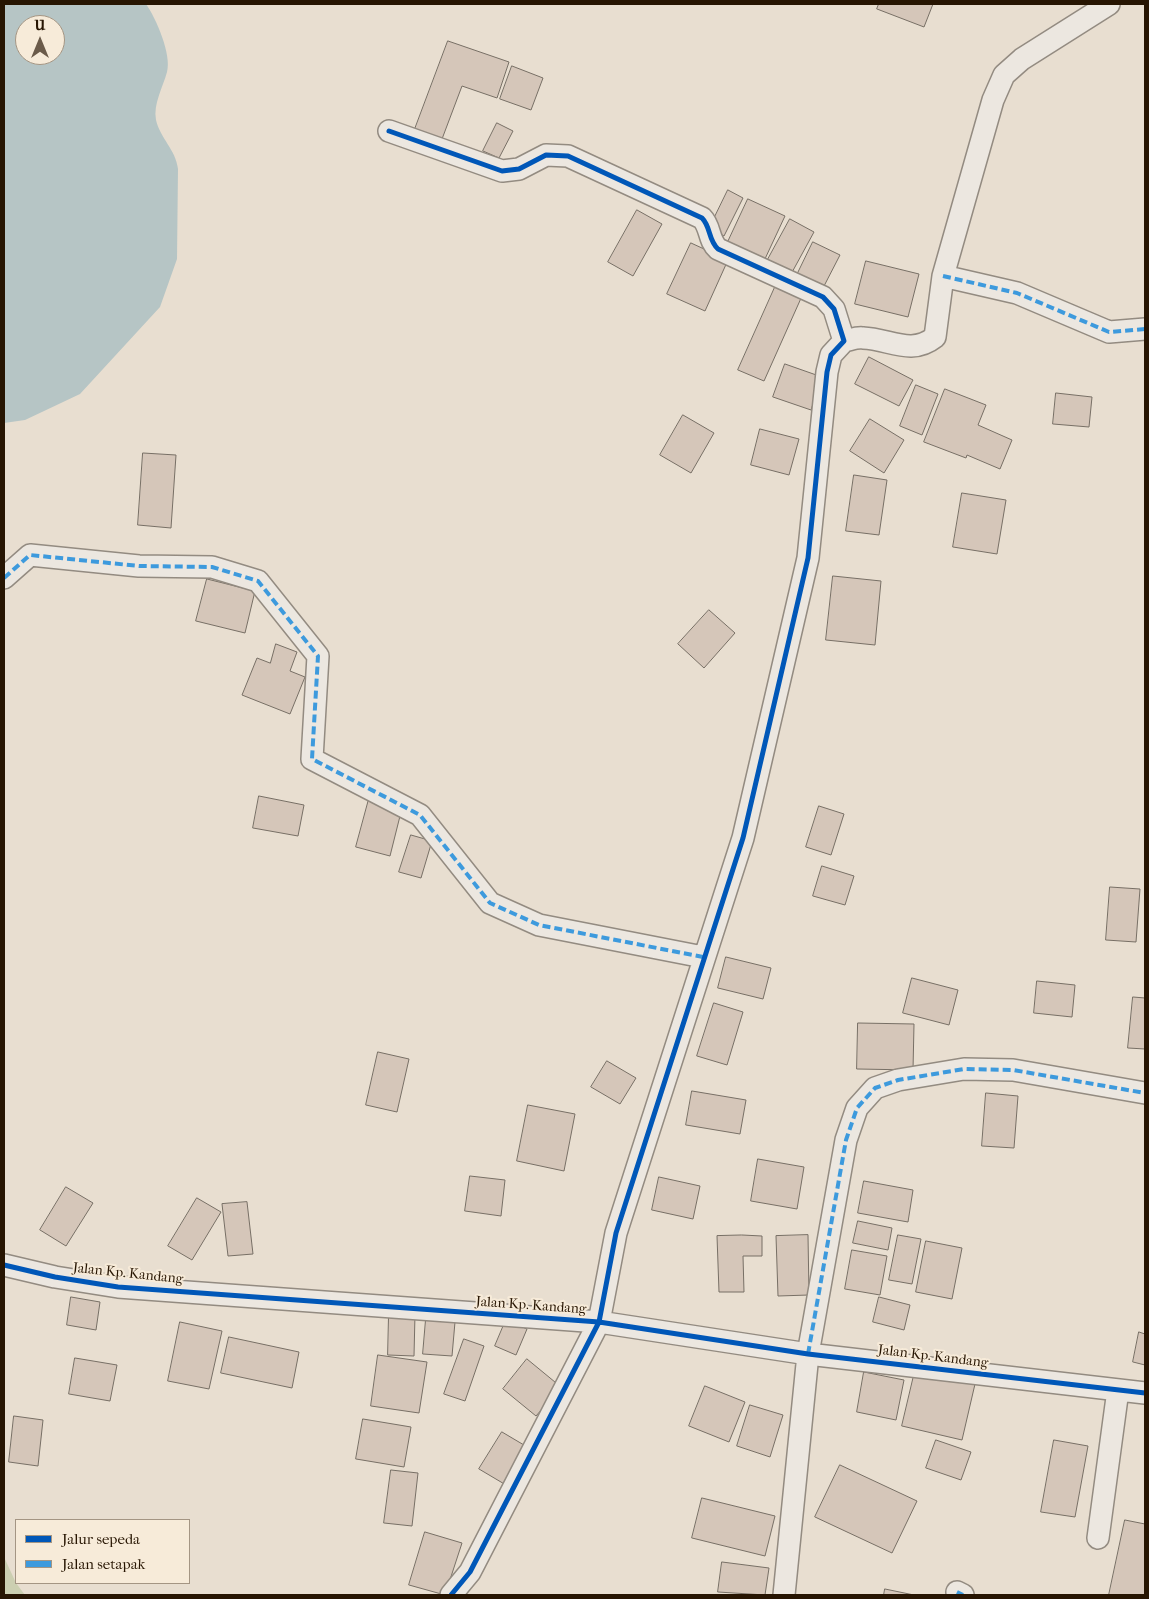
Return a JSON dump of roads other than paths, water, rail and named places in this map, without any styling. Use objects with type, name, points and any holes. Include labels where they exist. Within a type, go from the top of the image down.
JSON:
[{"type":"street","points":[[451,1595],[470,1572],[599,1322],[616,1233],[703,957],[743,838],[808,558],[827,372],[831,355],[844,342],[862,338],[912,347],[925,345],[935,338],[943,276],[992,100],[1004,75],[1022,59],[1109,4]]},
{"type":"street","points":[[389,131],[502,171],[511,172],[546,155],[556,154],[568,156],[631,184],[702,218],[707,224],[712,242],[718,249],[823,298],[834,309],[844,342]]},
{"type":"street","points":[[943,276],[1017,293],[1110,332],[1145,329]]},
{"type":"street","points":[[4,578],[30,555],[139,566],[212,567],[258,582],[318,656],[312,759],[420,815],[490,903],[540,924],[703,957]]},
{"type":"street","points":[[784,1595],[808,1354],[846,1140],[857,1108],[875,1088],[898,1080],[964,1069],[1013,1070],[1145,1093]]},
{"type":"street","name":"Jalan Kp. Kandang","points":[[4,1265],[55,1277],[118,1287],[599,1322],[808,1354],[1145,1393]]},
{"type":"street","points":[[1098,1538],[1118,1390]]}]
